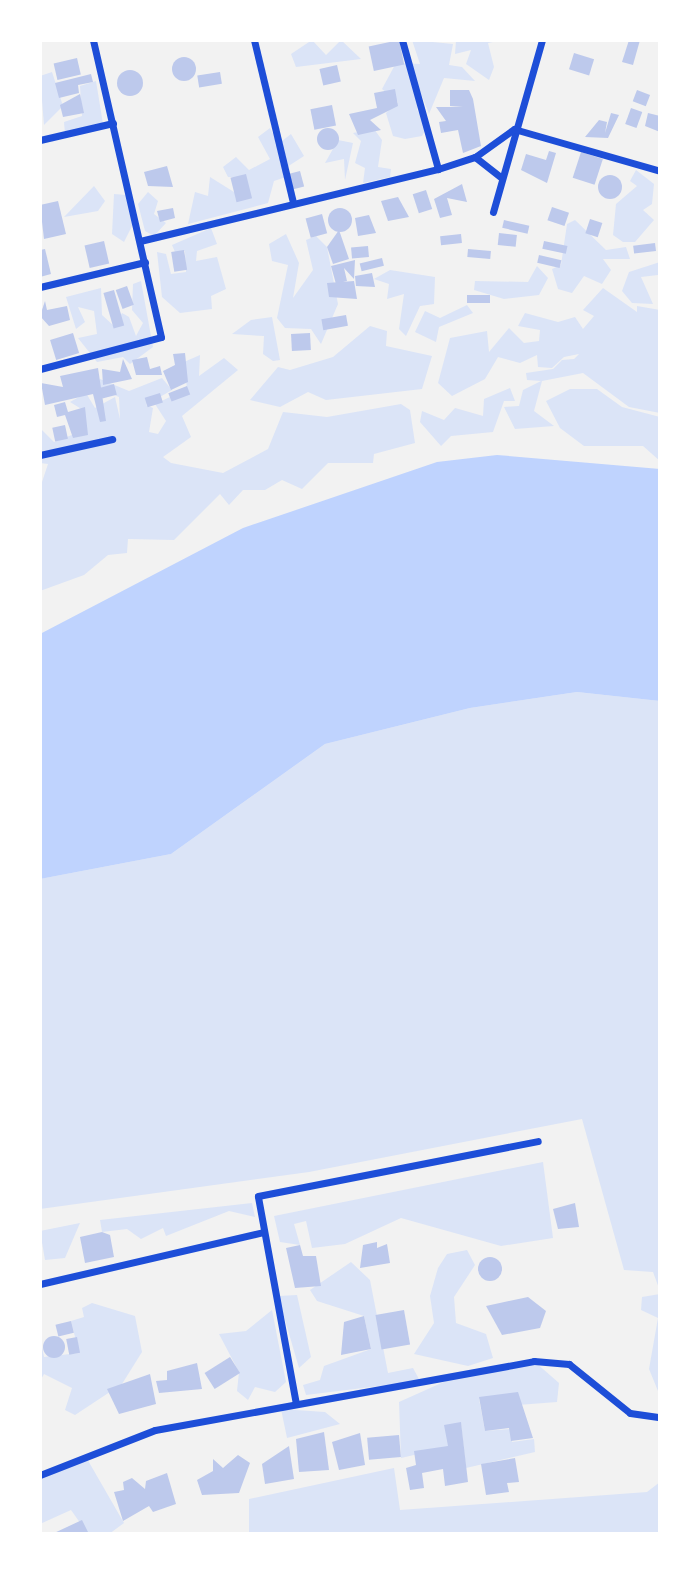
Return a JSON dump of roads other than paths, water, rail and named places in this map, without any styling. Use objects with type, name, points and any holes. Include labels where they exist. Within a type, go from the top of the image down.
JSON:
[{"type":"street","points":[[40,369],[156,342],[161,329],[93,40]]},
{"type":"street","points":[[254,40],[293,202]]},
{"type":"street","points":[[402,40],[438,169]]},
{"type":"street","points":[[493,212],[514,129],[542,40]]},
{"type":"street","points":[[40,140],[113,123]]},
{"type":"street","points":[[140,241],[438,169],[475,157],[514,129]]},
{"type":"street","points":[[514,129],[660,171]]},
{"type":"street","points":[[475,157],[502,178]]},
{"type":"street","points":[[40,287],[145,262]]},
{"type":"street","points":[[40,455],[112,439]]},
{"type":"street","points":[[296,1404],[263,1232],[262,1192],[538,1141]]},
{"type":"street","points":[[40,1284],[263,1232]]},
{"type":"street","points":[[40,1475],[155,1430],[534,1361],[569,1364],[630,1413],[660,1417]]},
{"type":"water","points":[[497,455],[660,469],[660,701],[577,692],[470,708],[325,744],[171,854],[40,879],[40,634],[243,528],[437,462]]}]
